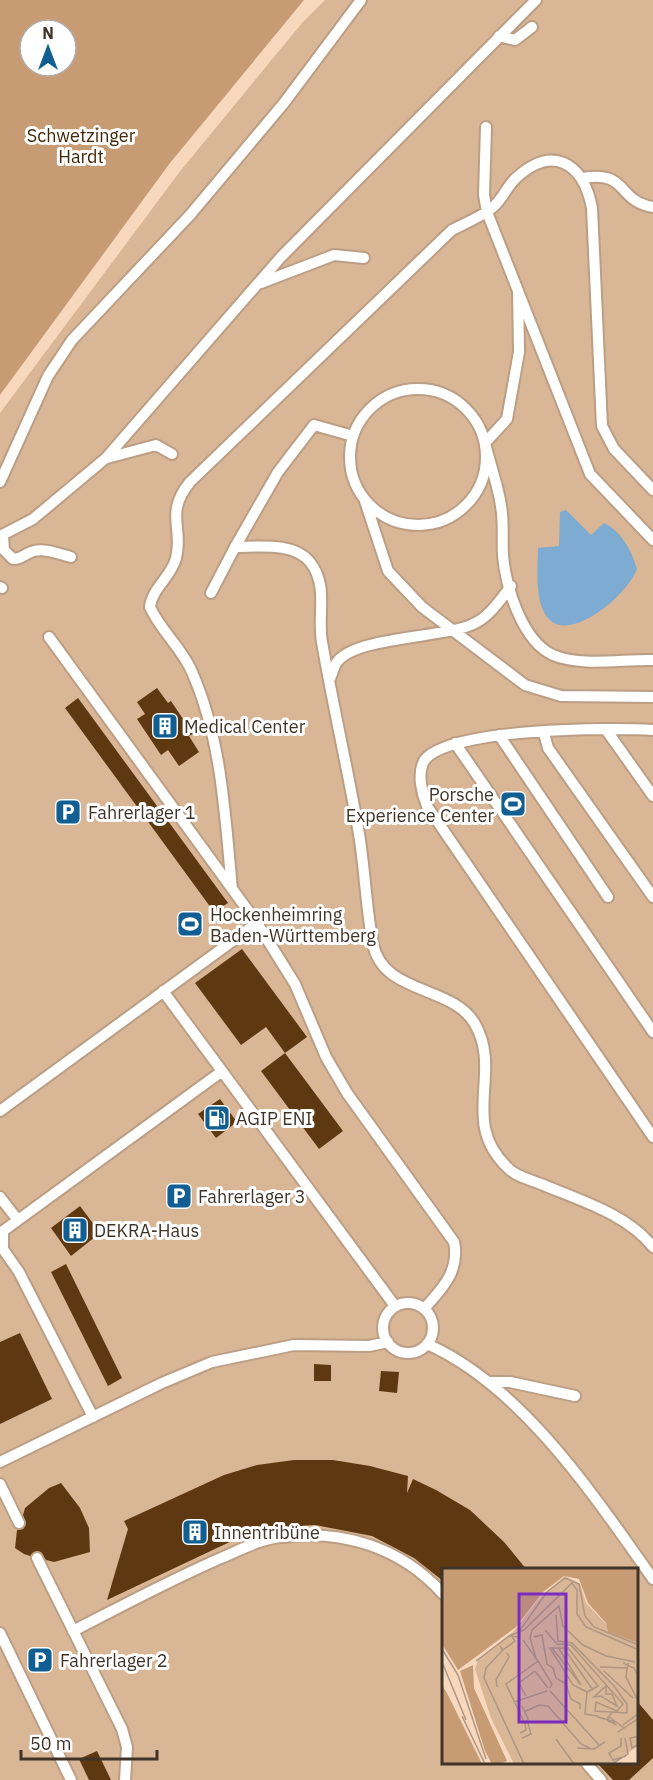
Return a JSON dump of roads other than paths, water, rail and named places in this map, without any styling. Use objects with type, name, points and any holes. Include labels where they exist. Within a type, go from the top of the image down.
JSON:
[{"type":"lane","points":[[0,482],[4,466],[48,376],[72,340],[190,215],[284,103],[361,0]]},
{"type":"lane","points":[[71,557],[47,550],[31,552],[22,559],[13,559],[4,550],[1,536],[33,519],[62,498],[106,458],[281,257],[536,0]]},
{"type":"lane","points":[[499,36],[515,40],[532,27]]},
{"type":"lane","points":[[486,127],[484,195],[487,212],[590,474],[653,540]]},
{"type":"lane","points":[[232,889],[218,758],[210,717],[192,671],[150,607],[152,598],[176,559],[179,499],[190,482],[452,230],[487,212],[495,206],[513,182],[534,165],[545,161],[565,162],[582,177],[592,208],[602,426],[614,448],[653,490]]},
{"type":"lane","points":[[582,177],[601,175],[614,179],[628,195],[644,206],[653,207]]},
{"type":"lane","points":[[258,284],[334,255],[364,258]]},
{"type":"lane","points":[[365,500],[382,515],[403,524],[426,525],[448,518],[466,506],[479,487],[486,466],[485,443],[507,419],[519,352],[518,291]]},
{"type":"lane","points":[[653,660],[573,660],[552,655],[536,644],[524,627],[511,586],[504,558],[501,506],[485,443],[477,423],[463,406],[444,394],[422,389],[400,391],[379,401],[363,416],[353,436],[350,459],[354,480],[365,500],[388,571],[422,607],[525,685],[543,691],[582,697],[653,696]]},
{"type":"lane","points":[[211,593],[278,472],[314,425],[353,436]]},
{"type":"lane","points":[[106,458],[156,445],[172,454]]},
{"type":"lane","points":[[236,547],[283,548],[299,552],[309,560],[321,586],[321,640],[359,837],[374,947],[384,967],[400,980],[457,1007],[474,1023],[482,1041],[486,1066],[481,1111],[485,1133],[495,1153],[509,1170],[615,1216],[632,1227],[653,1247]]},
{"type":"lane","points":[[330,680],[338,660],[362,647],[453,631],[472,625],[488,616],[511,586]]},
{"type":"lane","points":[[49,637],[257,923],[295,984],[326,1057],[347,1093],[454,1242],[456,1252],[453,1269],[446,1285],[424,1309]]},
{"type":"lane","points":[[607,730],[653,796]]},
{"type":"lane","points":[[653,730],[499,735],[455,743],[441,748],[424,762],[421,783],[428,806],[653,1137]]},
{"type":"lane","points":[[544,733],[548,748],[653,897]]},
{"type":"lane","points":[[499,735],[608,897]]},
{"type":"lane","points":[[455,743],[653,1032]]},
{"type":"lane","points":[[0,1111],[257,923]]},
{"type":"lane","points":[[163,991],[395,1306]]},
{"type":"lane","points":[[93,1417],[18,1272],[3,1249],[3,1232],[16,1219],[222,1072]]},
{"type":"lane","points":[[0,1197],[16,1219]]},
{"type":"lane","points":[[410,1303],[424,1309],[432,1322],[433,1330],[427,1344],[412,1352],[404,1352],[388,1342],[383,1328],[384,1319],[395,1306],[410,1303]]},
{"type":"lane","points":[[0,1462],[212,1362],[294,1345],[369,1346],[388,1342]]},
{"type":"lane","points":[[427,1344],[446,1352],[488,1382],[569,1467],[653,1579]]},
{"type":"lane","points":[[488,1382],[510,1382],[575,1396]]},
{"type":"lane","points":[[0,1484],[20,1523]]},
{"type":"lane","points":[[73,1631],[206,1564],[251,1545],[280,1537],[316,1535],[350,1538],[373,1545],[430,1579],[442,1592]]},
{"type":"lane","points":[[37,1558],[122,1729],[127,1747],[125,1780]]},
{"type":"lane","points":[[0,1633],[71,1780]]},
{"type":"lane","points":[[588,1765],[601,1780]]},
{"type":"water","points":[[566,510],[591,535],[604,523],[616,531],[629,549],[637,569],[623,591],[611,602],[583,621],[569,625],[557,624],[547,617],[540,601],[538,583],[538,548],[559,546],[560,512]]},
{"type":"place","name":"Medical Center","points":[[165,726]]},
{"type":"place","name":"Porsche Experience Center","points":[[513,804]]},
{"type":"place","name":"Fahrerlager 1","points":[[68,812]]},
{"type":"place","name":"Hockenheimring Baden-Württemberg","points":[[190,924]]},
{"type":"place","name":"AGIP ENI","points":[[217,1118]]},
{"type":"place","name":"Fahrerlager 3","points":[[179,1196]]},
{"type":"place","name":"DEKRA-Haus","points":[[75,1230]]},
{"type":"place","name":"Innentribüne","points":[[195,1532]]},
{"type":"place","name":"Fahrerlager 2","points":[[40,1660]]},
{"type":"park label","name":"Schwetzinger Hardt","points":[[81,145]]}]
